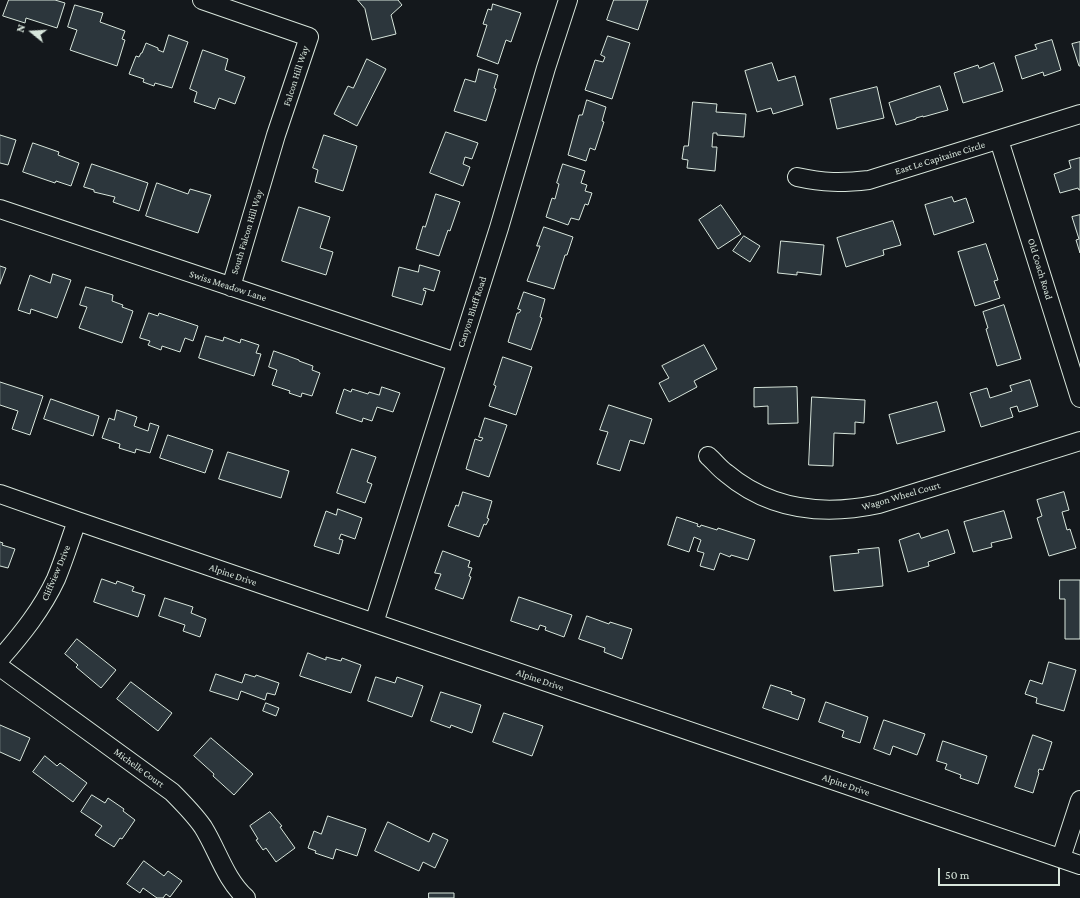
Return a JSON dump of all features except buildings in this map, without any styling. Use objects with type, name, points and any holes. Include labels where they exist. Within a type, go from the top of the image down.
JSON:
[{"type":"street","name":"Falcon Hill Way","points":[[202,0],[309,37],[264,177]]},
{"type":"street","name":"Canyon Bluff Road","points":[[374,623],[499,228],[546,68],[568,0]]},
{"type":"street","name":"East Le Capitaine Circle","points":[[797,177],[818,182],[843,183],[869,180],[1080,114]]},
{"type":"street","name":"Old Coach Road","points":[[999,140],[1080,398]]},
{"type":"street","name":"South Falcon Hill Way","points":[[231,287],[264,177]]},
{"type":"street","name":"Swiss Meadow Lane","points":[[0,209],[456,362]]},
{"type":"street","name":"Wagon Wheel Court","points":[[708,456],[726,473],[742,485],[763,497],[806,509],[830,511],[856,509],[879,504],[1080,441]]},
{"type":"street","name":"Alpine Drive","points":[[0,494],[1080,864]]},
{"type":"street","name":"Cliffview Drive","points":[[0,659],[20,637],[41,607],[56,578],[77,521]]},
{"type":"street","name":"Michelle Court","points":[[0,667],[172,792],[188,808],[202,827],[214,847],[228,877],[240,893],[246,898]]},
{"type":"street","points":[[1061,858],[1080,800]]}]
